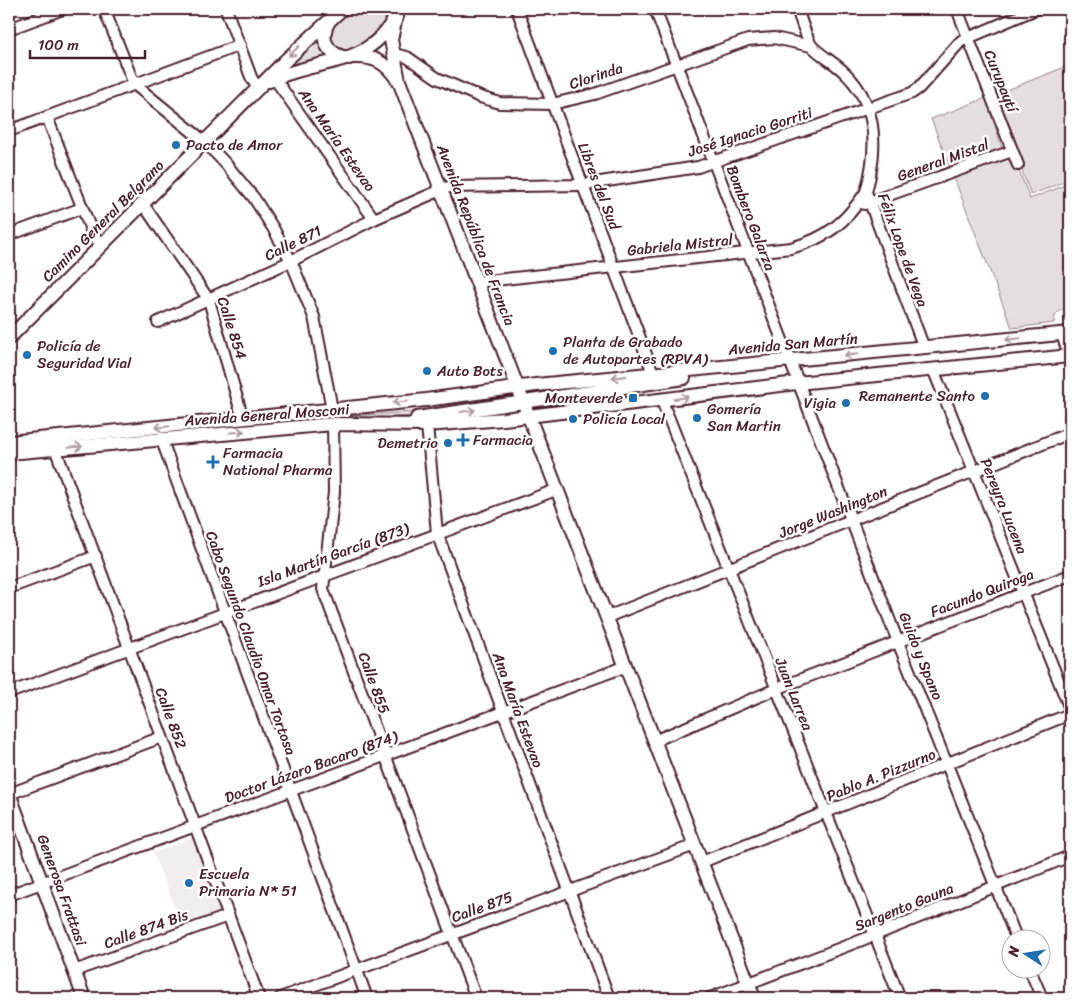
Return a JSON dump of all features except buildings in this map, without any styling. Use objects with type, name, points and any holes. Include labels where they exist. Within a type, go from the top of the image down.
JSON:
[{"type":"main road","name":"Camino General Belgrano","points":[[10,332],[144,204],[314,32],[342,9]]},
{"type":"main road","name":"Camino General Belgrano","points":[[260,87],[295,71],[351,58],[374,42],[398,11]]},
{"type":"main road","name":"Avenida República de Francia","points":[[398,11],[391,40],[399,81],[556,490],[607,617],[624,667],[754,998]]},
{"type":"main road","points":[[329,21],[325,35],[327,47],[333,54],[351,58]]},
{"type":"main road","name":"Avenida República de Francia","points":[[351,58],[369,57],[383,62],[399,81]]},
{"type":"main road","name":"Avenida San Martín","points":[[518,388],[1066,333]]},
{"type":"main road","points":[[528,416],[797,383],[933,369],[1070,358]]},
{"type":"main road","points":[[333,424],[417,418],[723,373],[772,362]]},
{"type":"main road","name":"Avenida General Mosconi","points":[[9,442],[243,419],[518,388]]},
{"type":"main road","name":"Avenida General Mosconi","points":[[9,453],[333,424],[427,425],[528,416]]},
{"type":"main road","name":"Generosa Frattasi","points":[[9,794],[84,998]]},
{"type":"street","points":[[9,29],[63,9]]},
{"type":"street","points":[[104,9],[134,84],[205,142],[236,175],[254,198],[291,261],[319,332],[332,409]]},
{"type":"street","points":[[226,9],[251,77],[260,87]]},
{"type":"street","name":"Libres del Sud","points":[[517,9],[653,373]]},
{"type":"street","name":"Bombero Galarza","points":[[654,9],[749,253],[797,383]]},
{"type":"street","name":"Félix Lope de Vega","points":[[797,9],[812,46],[846,74],[869,107],[874,149],[872,169],[866,192],[924,348]]},
{"type":"street","name":"Curupaytí","points":[[957,9],[1018,165]]},
{"type":"street","name":"José Ignacio Gorriti","points":[[441,189],[453,186],[582,185],[714,163],[912,93],[919,88],[957,45],[967,37],[1036,9]]},
{"type":"street","name":"Clorinda","points":[[394,54],[407,57],[437,78],[480,97],[500,103],[552,104],[596,94],[676,64],[761,38],[786,40],[812,46]]},
{"type":"street","points":[[9,131],[240,45]]},
{"type":"street","name":"Ana María Estevao","points":[[275,79],[374,219]]},
{"type":"street","points":[[47,117],[91,230],[101,246]]},
{"type":"street","name":"General Mistal","points":[[856,207],[1012,151]]},
{"type":"street","name":"Calle 871","points":[[158,322],[209,300],[374,219],[441,189]]},
{"type":"street","name":"Gabriela Mistral","points":[[477,282],[749,253],[808,244],[841,224],[866,192]]},
{"type":"street","name":"Calle 854","points":[[144,204],[209,300],[243,419]]},
{"type":"street","points":[[9,235],[82,208]]},
{"type":"street","points":[[1066,333],[1070,358]]},
{"type":"street","name":"Pereyra Lucena","points":[[933,369],[1070,709]]},
{"type":"street","name":"Guido y Spano","points":[[797,383],[1013,930]]},
{"type":"street","name":"Juan Larrea","points":[[662,401],[900,998]]},
{"type":"street","name":"Calle 855","points":[[333,424],[334,492],[330,539],[323,575],[323,589],[476,998]]},
{"type":"street","name":"Ana María Estevao","points":[[427,425],[437,533],[609,998]]},
{"type":"street","name":"Jorge Washington","points":[[607,617],[1070,434]]},
{"type":"street","name":"Cabo Segundo Claudio Omar Tortosa","points":[[161,438],[368,998]]},
{"type":"street","name":"Calle 852","points":[[55,448],[260,998]]},
{"type":"street","name":"Isla Martín García (873)","points":[[9,693],[556,490]]},
{"type":"street","points":[[9,588],[96,556]]},
{"type":"street","name":"Facundo Quiroga","points":[[654,741],[776,689],[1070,575]]},
{"type":"street","name":"Doctor Lázaro Bacaro (874)","points":[[9,895],[624,667]]},
{"type":"street","name":"Pablo A. Pizzurno","points":[[702,862],[1070,714]]},
{"type":"street","points":[[9,794],[162,738]]},
{"type":"street","name":"Calle 875","points":[[280,998],[695,845]]},
{"type":"street","name":"Sargento Gauna","points":[[710,998],[875,935],[1070,856]]},
{"type":"street","name":"Calle 874 Bis","points":[[74,972],[228,916]]},
{"type":"street","points":[[1034,980],[1042,998]]},
{"type":"shaded area","points":[[349,9],[395,9],[386,24],[374,36],[346,55],[332,46],[331,33],[336,21]]},
{"type":"shaded area","points":[[319,33],[333,56],[287,68]]},
{"type":"shaded area","points":[[1070,65],[1070,179],[1031,195],[1020,166],[1024,165],[997,94]]},
{"type":"shaded area","points":[[986,98],[1002,148],[950,167],[931,119]]},
{"type":"shaded area","points":[[1011,158],[1017,166],[1030,199],[1070,183],[1070,307],[1058,312],[1054,323],[1012,328],[954,178]]},
{"type":"shaded area","points":[[410,412],[412,416],[9,446],[331,417]]},
{"type":"shaded area","name":"Escuela Primaria N* 51","points":[[195,836],[224,913],[183,928],[153,853]]},
{"type":"place","name":"Pacto de Amor","points":[[176,145]]},
{"type":"place","name":"Planta de Grabado de Autopartes (RPVA)","points":[[553,351]]},
{"type":"place","name":"Policía de Seguridad Vial","points":[[27,355]]},
{"type":"place","name":"Auto Bots","points":[[427,371]]},
{"type":"place","name":"Remanente Santo","points":[[985,396]]},
{"type":"place","name":"Monteverde","points":[[633,398]]},
{"type":"place","name":"Vigia","points":[[846,403]]},
{"type":"place","name":"Gomería San Martin","points":[[697,418]]},
{"type":"place","name":"Policía Local","points":[[573,419]]},
{"type":"place","name":"Farmacia","points":[[463,440]]},
{"type":"place","name":"Demetrio","points":[[448,443]]},
{"type":"place","name":"Farmacia National Pharma","points":[[213,462]]},
{"type":"place","name":"Escuela Primaria N* 51","points":[[189,883]]}]
